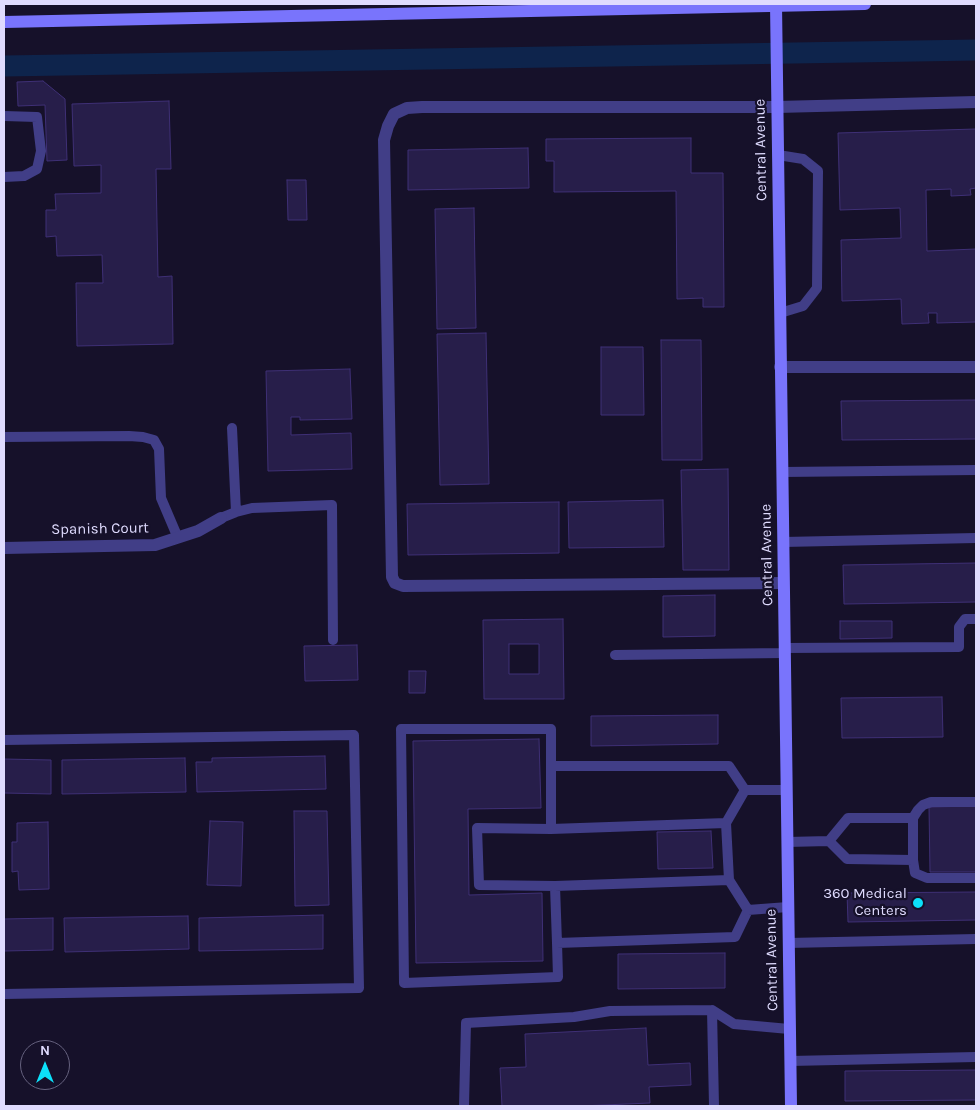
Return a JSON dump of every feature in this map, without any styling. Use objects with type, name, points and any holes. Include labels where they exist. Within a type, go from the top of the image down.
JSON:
[{"type":"street","points":[[4,22],[865,4]]},
{"type":"street","name":"Central Avenue","points":[[776,5],[791,1106]]},
{"type":"street","points":[[783,583],[403,586],[395,583],[392,577],[384,140],[388,126],[394,114],[407,108],[777,107],[976,102]]},
{"type":"street","points":[[780,367],[976,367]]},
{"type":"street","name":"Spanish Court","points":[[4,548],[155,545],[198,531],[221,518]]},
{"type":"lane","points":[[4,116],[36,116],[42,151],[38,169],[24,176],[4,177]]},
{"type":"lane","points":[[778,155],[803,159],[818,171],[817,288],[803,306],[780,313]]},
{"type":"lane","points":[[232,428],[236,512]]},
{"type":"lane","points":[[4,437],[143,436],[154,440],[159,448],[161,498],[178,538]]},
{"type":"lane","points":[[782,472],[976,470]]},
{"type":"lane","points":[[221,518],[252,508],[332,505],[333,640]]},
{"type":"lane","points":[[783,542],[976,538]]},
{"type":"lane","points":[[615,655],[959,647],[959,626],[965,619],[976,619]]},
{"type":"lane","points":[[551,828],[551,729],[401,729],[404,982],[558,977],[555,886]]},
{"type":"lane","points":[[4,740],[354,735],[359,988],[4,994]]},
{"type":"lane","points":[[551,766],[729,766],[745,790]]},
{"type":"lane","points":[[745,790],[786,790]]},
{"type":"lane","points":[[745,790],[726,823],[729,880],[748,910]]},
{"type":"lane","points":[[976,802],[931,802],[923,805],[913,818],[913,860],[915,873],[928,878],[976,878]]},
{"type":"lane","points":[[787,842],[829,840],[848,818],[913,818]]},
{"type":"lane","points":[[726,823],[477,828],[479,885],[555,886],[729,880]]},
{"type":"lane","points":[[829,840],[847,859],[913,860]]},
{"type":"lane","points":[[748,910],[788,907]]},
{"type":"lane","points":[[557,944],[735,937],[748,910]]},
{"type":"lane","points":[[788,943],[976,939]]},
{"type":"lane","points":[[464,1106],[466,1023],[574,1017],[610,1011],[712,1010],[734,1024],[789,1029]]},
{"type":"lane","points":[[712,1010],[714,1106]]},
{"type":"lane","points":[[790,1061],[976,1056]]},
{"type":"building","points":[[43,81],[65,99],[67,160],[47,161],[45,105],[18,106],[17,82]]},
{"type":"building","points":[[169,101],[171,169],[156,169],[158,277],[172,276],[173,344],[77,346],[76,283],[103,283],[102,255],[57,256],[56,236],[46,237],[46,210],[56,210],[55,194],[101,193],[101,165],[74,166],[72,104]]},
{"type":"building","points":[[976,129],[976,188],[970,189],[971,195],[951,196],[951,189],[926,190],[927,251],[976,249],[976,322],[937,323],[937,313],[928,313],[929,323],[902,324],[901,299],[842,301],[841,240],[901,238],[900,208],[840,210],[838,133]]},
{"type":"building","points":[[691,138],[691,173],[723,173],[724,307],[703,307],[703,298],[677,299],[676,191],[554,192],[554,161],[546,161],[546,139]]},
{"type":"building","points":[[528,148],[529,188],[408,190],[408,150]]},
{"type":"building","points":[[287,180],[306,180],[307,220],[288,220]]},
{"type":"building","points":[[474,208],[476,328],[437,329],[435,209]]},
{"type":"building","points":[[486,333],[489,484],[440,485],[437,334]]},
{"type":"building","points":[[661,340],[701,340],[702,460],[662,460]]},
{"type":"building","points":[[601,347],[643,347],[644,415],[601,415]]},
{"type":"building","points":[[350,369],[352,419],[300,420],[300,417],[291,417],[291,435],[351,433],[352,469],[268,471],[266,371]]},
{"type":"building","points":[[976,400],[976,439],[842,440],[841,401]]},
{"type":"building","points":[[728,469],[729,570],[683,570],[681,470]]},
{"type":"building","points":[[663,500],[664,547],[569,548],[568,502]]},
{"type":"building","points":[[559,502],[559,553],[408,555],[407,504]]},
{"type":"building","points":[[976,563],[976,602],[844,604],[843,565]]},
{"type":"building","points":[[715,595],[715,636],[663,637],[663,596]]},
{"type":"building","points":[[563,619],[564,699],[484,699],[483,620]],"holes":[[[509,644],[539,644],[539,674],[509,674]]]},
{"type":"building","points":[[840,621],[892,621],[892,638],[840,639]]},
{"type":"building","points":[[357,645],[358,680],[305,681],[304,646]]},
{"type":"building","points":[[409,671],[426,671],[425,693],[409,693]]},
{"type":"building","points":[[942,697],[943,737],[842,738],[841,698]]},
{"type":"building","points":[[718,715],[718,744],[591,746],[591,716]]},
{"type":"building","points":[[539,739],[541,808],[468,809],[469,895],[542,893],[543,961],[416,963],[413,741]]},
{"type":"building","points":[[325,756],[326,789],[197,792],[196,762],[212,762],[212,758]]},
{"type":"building","points":[[185,758],[186,792],[62,794],[62,760]]},
{"type":"building","points":[[4,759],[51,760],[51,794],[4,793]]},
{"type":"building","points":[[976,806],[976,872],[930,872],[929,807]]},
{"type":"building","points":[[294,811],[327,811],[329,905],[295,906]]},
{"type":"building","points":[[210,821],[243,822],[241,886],[207,885]]},
{"type":"building","points":[[48,822],[49,889],[19,890],[18,871],[12,872],[12,842],[17,842],[17,823]]},
{"type":"building","points":[[711,831],[713,868],[658,869],[657,832]]},
{"type":"building","points":[[976,892],[976,920],[848,922],[847,893]]},
{"type":"building","points":[[323,915],[323,949],[199,951],[199,918]]},
{"type":"building","points":[[188,916],[189,949],[65,952],[64,918]]},
{"type":"building","points":[[53,918],[53,950],[4,951],[4,919]]},
{"type":"building","points":[[725,953],[725,988],[618,989],[618,954]]},
{"type":"building","points":[[646,1028],[648,1065],[690,1063],[691,1085],[649,1087],[650,1103],[580,1106],[502,1106],[500,1068],[526,1067],[525,1034]]},
{"type":"building","points":[[976,1070],[976,1100],[845,1101],[845,1071]]},
{"type":"waterway","points":[[4,66],[976,50]]},
{"type":"place","name":"360 Medical Centers","points":[[918,903]]}]
